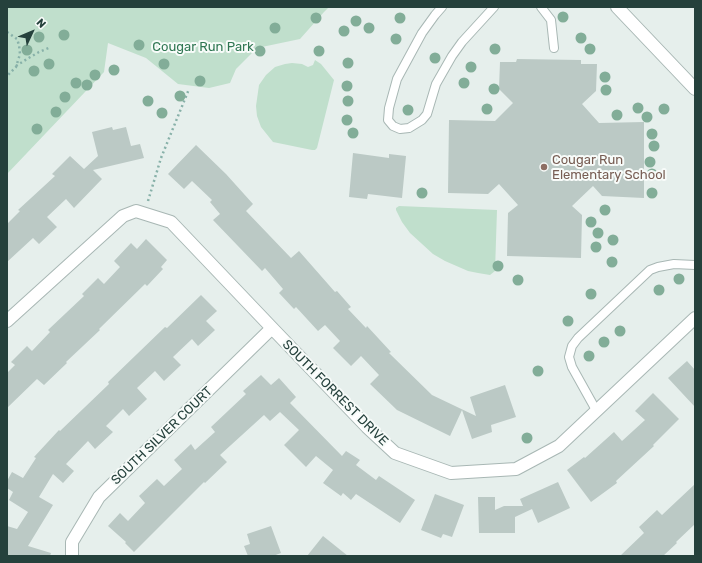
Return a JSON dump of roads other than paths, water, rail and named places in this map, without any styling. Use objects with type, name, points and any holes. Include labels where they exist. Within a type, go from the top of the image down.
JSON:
[{"type":"street","points":[[617,7],[695,88]]},
{"type":"street","name":"SOUTH FORREST DRIVE","points":[[7,321],[124,216],[136,211],[171,222],[367,427],[394,453],[451,473],[516,469],[558,446],[695,318]]},
{"type":"street","name":"SOUTH SILVER COURT","points":[[72,556],[72,542],[99,498],[272,328]]},
{"type":"lane","points":[[442,7],[422,33],[397,80],[389,108],[388,120],[393,126],[400,129],[409,128],[422,120],[426,114],[436,84],[452,56],[462,42],[494,7]]},
{"type":"lane","points":[[541,7],[551,20],[554,48]]},
{"type":"lane","points":[[596,410],[572,367],[569,357],[572,346],[578,338],[650,270],[674,264],[695,265]]},
{"type":"place","name":"Cougar Run Elementary School","points":[[544,167]]},
{"type":"park label","name":"Cougar Run Park","points":[[203,47]]}]
